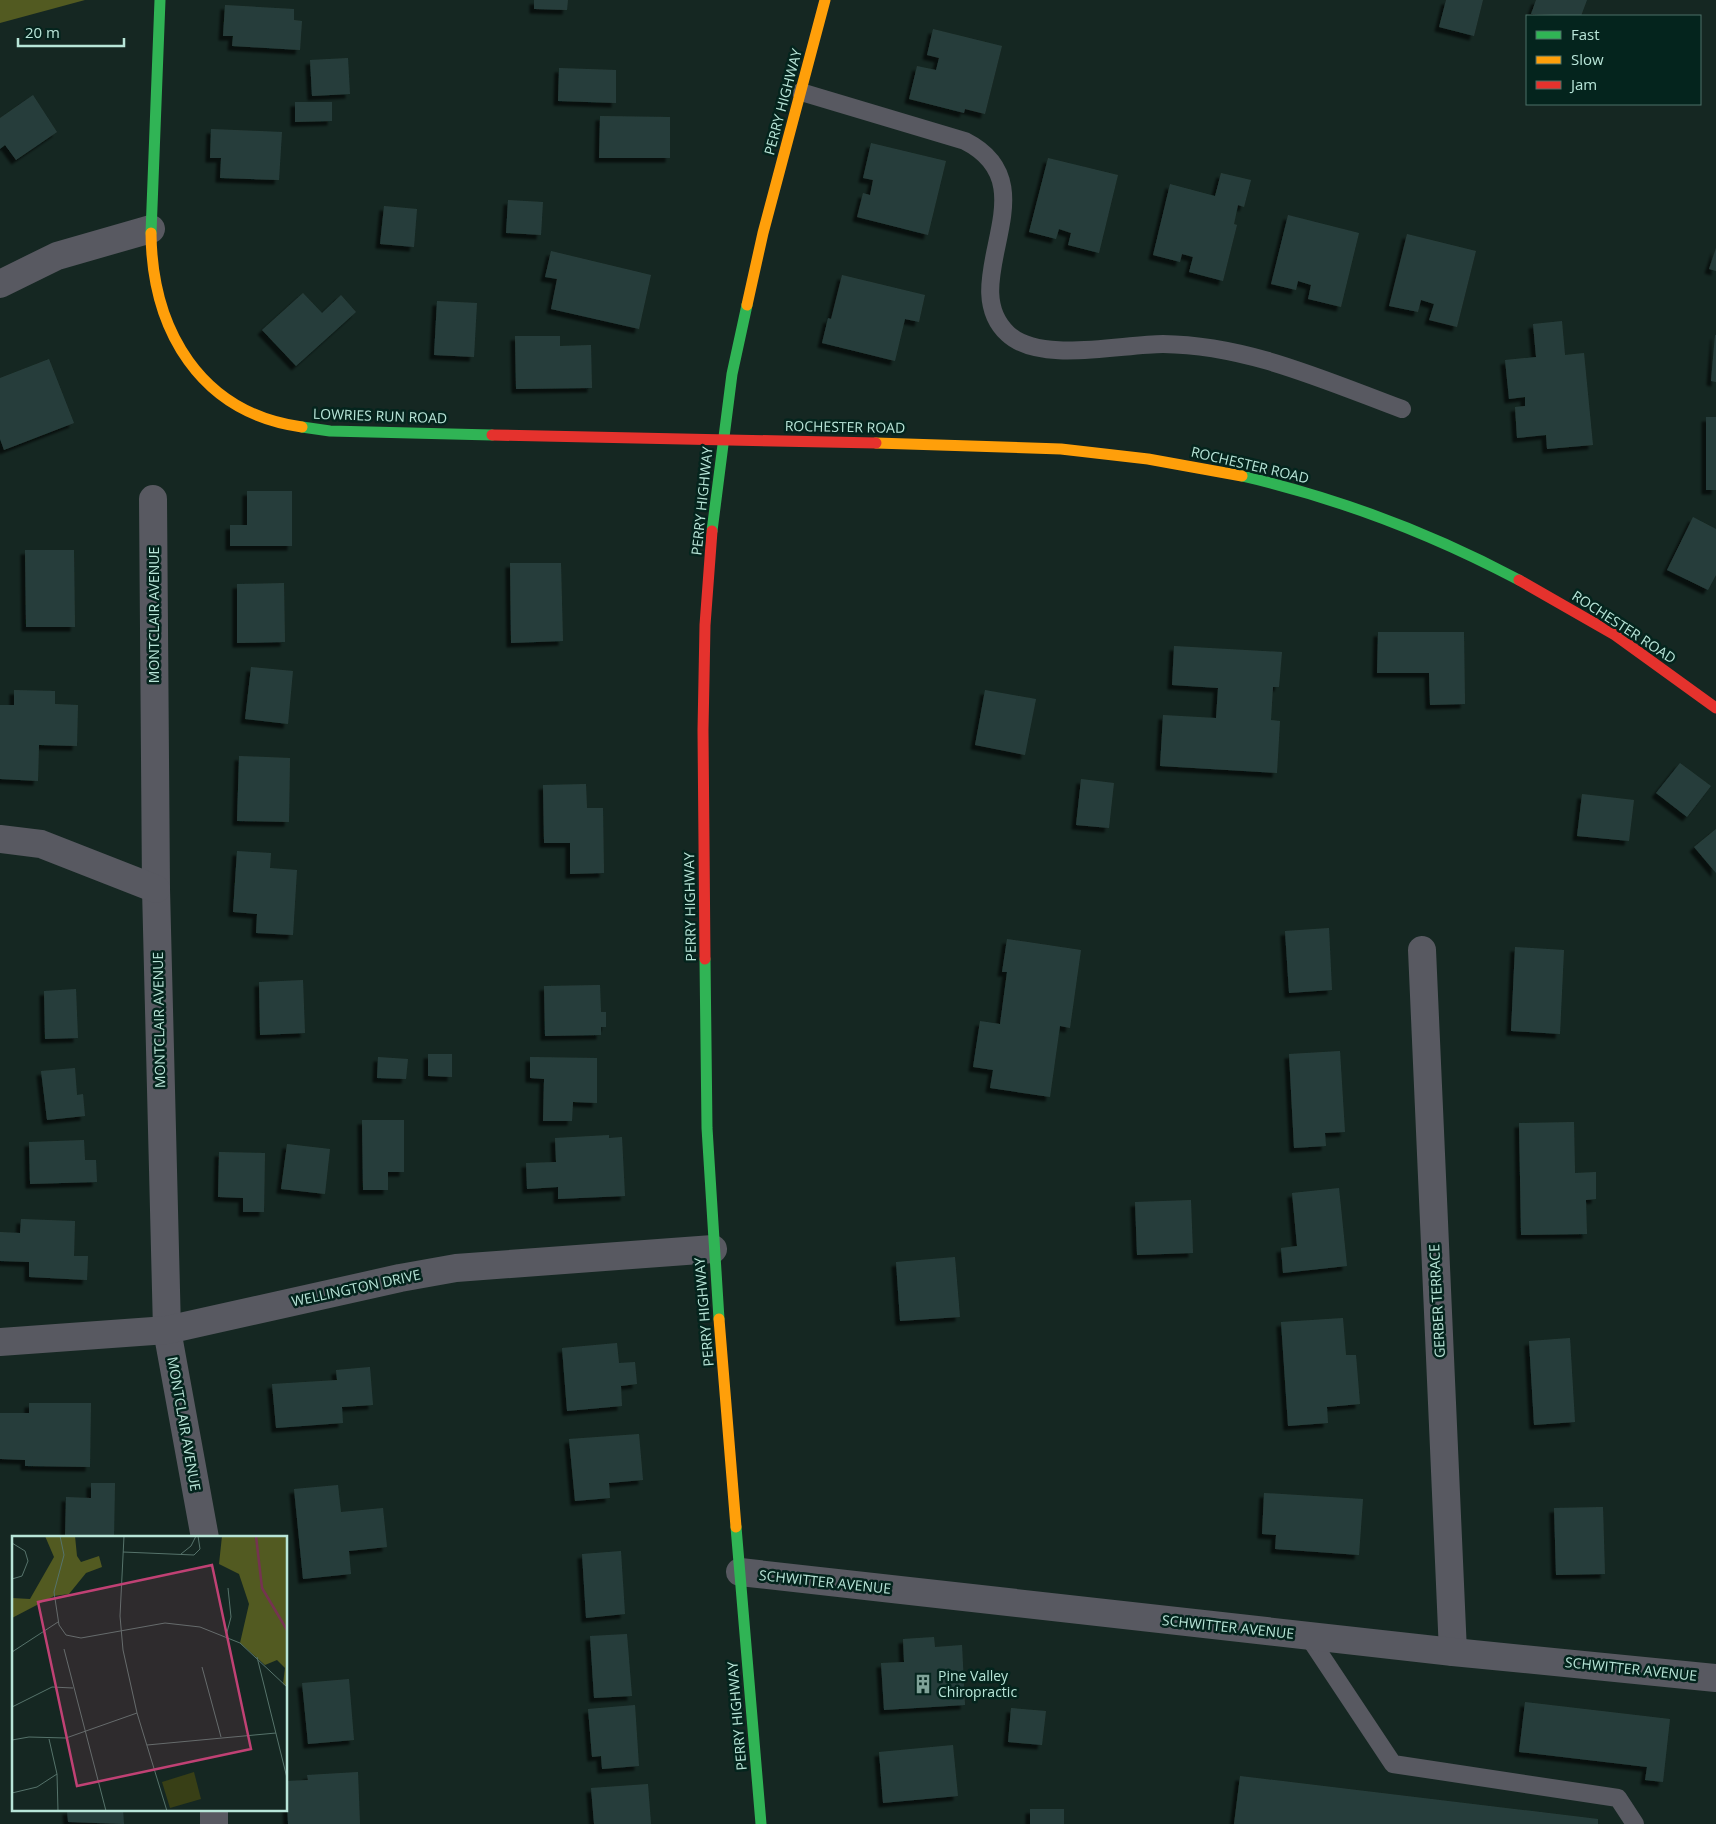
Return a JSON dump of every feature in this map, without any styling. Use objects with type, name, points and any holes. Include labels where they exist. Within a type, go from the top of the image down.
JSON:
[{"type":"street","name":"LOWRIES RUN ROAD","points":[[160,0],[151,229],[157,292],[165,320],[178,348],[195,374],[218,395],[242,410],[270,421],[307,428],[363,432],[723,440]]},
{"type":"street","name":"PERRY HIGHWAY","points":[[761,1824],[714,1249],[707,1128],[702,730],[705,625],[713,522],[732,374],[747,303],[825,0]]},
{"type":"street","points":[[0,284],[58,256],[151,229]]},
{"type":"street","name":"ROCHESTER ROAD","points":[[723,440],[979,445],[1085,451],[1152,459],[1265,482],[1378,518],[1483,563],[1597,624],[1713,698]]},
{"type":"street","name":"MONTCLAIR AVENUE","points":[[153,499],[156,888],[167,1330],[205,1536]]},
{"type":"street","points":[[0,839],[41,844],[156,888]]},
{"type":"street","name":"GERBER TERRACE","points":[[1422,950],[1453,1652]]},
{"type":"street","name":"WELLINGTON DRIVE","points":[[0,1342],[167,1330],[400,1278],[456,1268],[714,1249]]},
{"type":"street","name":"SCHWITTER AVENUE","points":[[740,1572],[1453,1652],[1716,1678]]},
{"type":"lane","points":[[801,92],[965,141],[979,148],[991,160],[999,176],[1004,195],[1003,213],[991,278],[993,312],[998,324],[1009,336],[1023,344],[1061,350],[1162,344],[1226,350],[1291,368],[1402,409]]},
{"type":"lane","points":[[1308,1636],[1393,1764],[1618,1798],[1635,1824]]},
{"type":"green space","points":[[0,0],[85,0],[0,23]]},
{"type":"building","points":[[534,0],[568,0],[567,10],[534,9]]},
{"type":"building","points":[[1446,0],[1483,0],[1474,36],[1439,27]]},
{"type":"building","points":[[1536,0],[1587,0],[1581,15],[1531,14]]},
{"type":"building","points":[[225,5],[294,9],[294,20],[302,21],[300,50],[232,46],[233,36],[223,36]]},
{"type":"building","points":[[933,29],[1002,46],[985,114],[965,109],[964,113],[909,99],[917,66],[936,70],[939,58],[927,55]]},
{"type":"building","points":[[348,58],[350,94],[312,96],[310,60]]},
{"type":"building","points":[[559,68],[616,70],[616,103],[558,101]]},
{"type":"building","points":[[33,95],[57,132],[16,160],[5,145],[0,149],[0,118]]},
{"type":"building","points":[[295,102],[332,102],[332,121],[295,122]]},
{"type":"building","points":[[600,116],[670,117],[670,158],[599,158]]},
{"type":"building","points":[[211,129],[282,132],[279,180],[220,178],[221,158],[210,158]]},
{"type":"building","points":[[871,143],[946,161],[928,235],[857,217],[863,193],[870,195],[873,180],[863,178]]},
{"type":"building","points":[[1048,158],[1118,175],[1099,253],[1068,245],[1071,233],[1059,229],[1056,239],[1029,232]]},
{"type":"building","points":[[1221,173],[1251,180],[1244,207],[1238,205],[1234,224],[1237,225],[1223,281],[1189,272],[1193,257],[1182,254],[1180,262],[1153,255],[1170,184],[1215,196]]},
{"type":"building","points":[[508,200],[543,202],[541,235],[506,233]]},
{"type":"building","points":[[384,206],[417,209],[414,247],[380,244]]},
{"type":"building","points":[[1288,215],[1359,233],[1341,307],[1308,299],[1311,285],[1298,281],[1296,290],[1271,284]]},
{"type":"building","points":[[1407,234],[1476,251],[1457,327],[1429,320],[1434,304],[1421,300],[1418,312],[1389,306]]},
{"type":"building","points":[[1716,248],[1716,271],[1709,269]]},
{"type":"building","points":[[551,251],[651,275],[639,329],[551,309],[557,279],[545,277]]},
{"type":"building","points":[[842,275],[925,295],[919,322],[905,319],[895,361],[822,343],[828,318],[831,319]]},
{"type":"building","points":[[303,293],[322,313],[341,295],[356,312],[296,366],[262,330]]},
{"type":"building","points":[[437,301],[477,303],[474,357],[434,355]]},
{"type":"building","points":[[1562,321],[1565,355],[1584,353],[1593,445],[1547,449],[1546,435],[1517,438],[1515,407],[1525,406],[1525,397],[1509,399],[1505,360],[1536,357],[1533,324]]},
{"type":"building","points":[[1716,335],[1716,382],[1711,381]]},
{"type":"building","points":[[515,336],[560,336],[560,346],[591,345],[592,388],[516,389]]},
{"type":"building","points":[[49,359],[74,423],[4,450],[0,439],[0,378]]},
{"type":"building","points":[[1706,417],[1716,417],[1716,490],[1706,490]]},
{"type":"building","points":[[247,491],[292,491],[292,546],[230,546],[230,525],[247,525]]},
{"type":"building","points":[[1693,517],[1716,529],[1716,575],[1708,590],[1667,570]]},
{"type":"building","points":[[25,550],[74,550],[75,627],[26,627]]},
{"type":"building","points":[[510,563],[561,563],[563,641],[511,643]]},
{"type":"building","points":[[284,583],[285,642],[237,643],[237,584]]},
{"type":"building","points":[[1378,632],[1464,632],[1465,704],[1430,705],[1429,673],[1377,673]]},
{"type":"building","points":[[1174,646],[1282,652],[1279,687],[1273,687],[1271,720],[1280,721],[1277,773],[1160,766],[1163,715],[1216,718],[1218,688],[1172,685]]},
{"type":"building","points":[[251,667],[293,671],[288,724],[245,719]]},
{"type":"building","points":[[14,690],[55,691],[55,704],[78,705],[77,746],[39,745],[38,781],[0,779],[0,705],[14,705]]},
{"type":"building","points":[[985,690],[1036,699],[1025,755],[975,745]]},
{"type":"building","points":[[239,756],[290,758],[289,822],[237,821]]},
{"type":"building","points":[[1680,763],[1711,786],[1687,817],[1656,793]]},
{"type":"building","points":[[1081,779],[1114,783],[1109,828],[1076,825]]},
{"type":"building","points":[[586,784],[587,808],[603,808],[604,873],[570,874],[570,843],[544,843],[543,785]]},
{"type":"building","points":[[1582,794],[1634,800],[1629,841],[1577,836]]},
{"type":"building","points":[[1716,829],[1716,873],[1694,847]]},
{"type":"building","points":[[237,851],[271,853],[270,868],[297,870],[293,935],[256,933],[257,914],[233,912]]},
{"type":"building","points":[[1329,928],[1332,990],[1289,993],[1285,931]]},
{"type":"building","points":[[1007,939],[1081,950],[1070,1028],[1060,1026],[1050,1097],[990,1088],[993,1070],[973,1067],[980,1021],[1000,1024],[1007,972],[1002,972]]},
{"type":"building","points":[[1515,947],[1564,950],[1560,1034],[1511,1031]]},
{"type":"building","points":[[303,980],[305,1033],[260,1035],[259,982]]},
{"type":"building","points":[[600,985],[601,1012],[606,1012],[606,1027],[601,1027],[601,1035],[545,1036],[544,986]]},
{"type":"building","points":[[76,989],[78,1038],[45,1039],[44,991]]},
{"type":"building","points":[[1340,1051],[1345,1132],[1325,1133],[1326,1146],[1294,1148],[1289,1054]]},
{"type":"building","points":[[428,1054],[452,1054],[452,1077],[428,1076]]},
{"type":"building","points":[[378,1057],[408,1059],[406,1079],[377,1078]]},
{"type":"building","points":[[530,1057],[597,1058],[597,1103],[573,1102],[572,1121],[543,1121],[544,1079],[530,1078]]},
{"type":"building","points":[[75,1068],[77,1095],[83,1094],[85,1116],[47,1120],[41,1071]]},
{"type":"building","points":[[362,1120],[404,1120],[404,1172],[388,1172],[388,1190],[363,1190]]},
{"type":"building","points":[[1574,1122],[1575,1173],[1596,1172],[1596,1199],[1586,1200],[1587,1234],[1521,1235],[1519,1123]]},
{"type":"building","points":[[609,1135],[609,1138],[622,1137],[625,1196],[558,1199],[558,1187],[527,1189],[526,1163],[556,1162],[555,1138]]},
{"type":"building","points":[[84,1140],[85,1160],[96,1160],[97,1182],[30,1184],[29,1142]]},
{"type":"building","points":[[287,1144],[330,1149],[325,1194],[281,1189]]},
{"type":"building","points":[[219,1152],[265,1153],[264,1212],[243,1212],[243,1198],[218,1197]]},
{"type":"building","points":[[1339,1188],[1347,1266],[1283,1273],[1281,1248],[1297,1246],[1292,1193]]},
{"type":"building","points":[[1191,1200],[1193,1253],[1137,1255],[1135,1202]]},
{"type":"building","points":[[21,1219],[75,1221],[74,1256],[88,1256],[87,1280],[29,1277],[29,1262],[0,1261],[0,1232],[20,1233]]},
{"type":"building","points":[[955,1257],[960,1317],[900,1321],[896,1262]]},
{"type":"building","points":[[1343,1318],[1346,1355],[1356,1355],[1360,1404],[1327,1407],[1328,1423],[1288,1426],[1281,1322]]},
{"type":"building","points":[[1570,1338],[1575,1422],[1534,1425],[1529,1341]]},
{"type":"building","points":[[617,1343],[619,1363],[635,1362],[637,1384],[621,1386],[622,1406],[567,1411],[562,1348]]},
{"type":"building","points":[[370,1367],[373,1405],[342,1407],[343,1423],[276,1428],[272,1384],[337,1380],[336,1370]]},
{"type":"building","points":[[29,1403],[91,1403],[90,1467],[25,1466],[25,1460],[0,1459],[0,1413],[29,1413]]},
{"type":"building","points":[[639,1434],[643,1480],[609,1483],[610,1498],[575,1501],[569,1439]]},
{"type":"building","points":[[91,1483],[115,1483],[114,1536],[65,1536],[66,1497],[91,1498]]},
{"type":"building","points":[[338,1485],[341,1512],[383,1508],[387,1547],[349,1551],[351,1574],[303,1579],[294,1489]]},
{"type":"building","points":[[1264,1493],[1363,1499],[1359,1555],[1275,1549],[1276,1535],[1262,1534]]},
{"type":"building","points":[[1603,1507],[1605,1574],[1556,1575],[1554,1508]]},
{"type":"building","points":[[621,1551],[625,1614],[586,1618],[582,1554]]},
{"type":"building","points":[[627,1634],[632,1696],[594,1698],[590,1636]]},
{"type":"building","name":"Pine Valley Chiropractic","points":[[934,1637],[935,1647],[962,1645],[965,1705],[884,1710],[881,1663],[904,1662],[903,1639]]},
{"type":"building","points":[[349,1679],[354,1740],[308,1744],[302,1683]]},
{"type":"building","points":[[1525,1702],[1670,1719],[1663,1782],[1645,1780],[1647,1767],[1519,1752]]},
{"type":"building","points":[[635,1705],[639,1766],[602,1769],[601,1756],[592,1757],[588,1709]]},
{"type":"building","points":[[1011,1708],[1046,1711],[1042,1745],[1008,1742]]},
{"type":"building","points":[[953,1745],[958,1796],[883,1803],[879,1752]]},
{"type":"building","points":[[358,1772],[360,1824],[288,1824],[288,1781],[308,1780],[307,1775]]},
{"type":"building","points":[[1240,1776],[1598,1819],[1598,1824],[1234,1824]]},
{"type":"building","points":[[648,1784],[651,1824],[594,1824],[591,1788]]},
{"type":"building","points":[[1030,1809],[1064,1809],[1064,1824],[1030,1824]]},
{"type":"building","points":[[67,1812],[123,1812],[124,1824],[68,1822]]},
{"type":"traffic: fast","points":[[151,233],[160,0]]},
{"type":"traffic: fast","points":[[712,531],[732,374],[747,305]]},
{"type":"traffic: fast","points":[[302,427],[330,431],[492,435]]},
{"type":"traffic: fast","points":[[1242,476],[1314,495],[1384,519],[1453,547],[1519,580]]},
{"type":"traffic: fast","points":[[705,959],[707,1128],[719,1319]]},
{"type":"traffic: fast","points":[[736,1527],[761,1824]]},
{"type":"traffic: slow","points":[[747,305],[763,233],[825,0]]},
{"type":"traffic: slow","points":[[151,233],[154,269],[161,302],[172,333],[189,361],[210,385],[236,404],[266,419],[302,427]]},
{"type":"traffic: slow","points":[[876,443],[1061,449],[1148,459],[1242,476]]},
{"type":"traffic: slow","points":[[719,1319],[736,1527]]},
{"type":"traffic: jam","points":[[492,435],[876,443]]},
{"type":"traffic: jam","points":[[705,959],[703,730],[705,625],[712,531]]},
{"type":"traffic: jam","points":[[1519,580],[1615,635],[1716,708]]},
{"type":"place","name":"Pine Valley Chiropractic","points":[[923,1684]]}]
